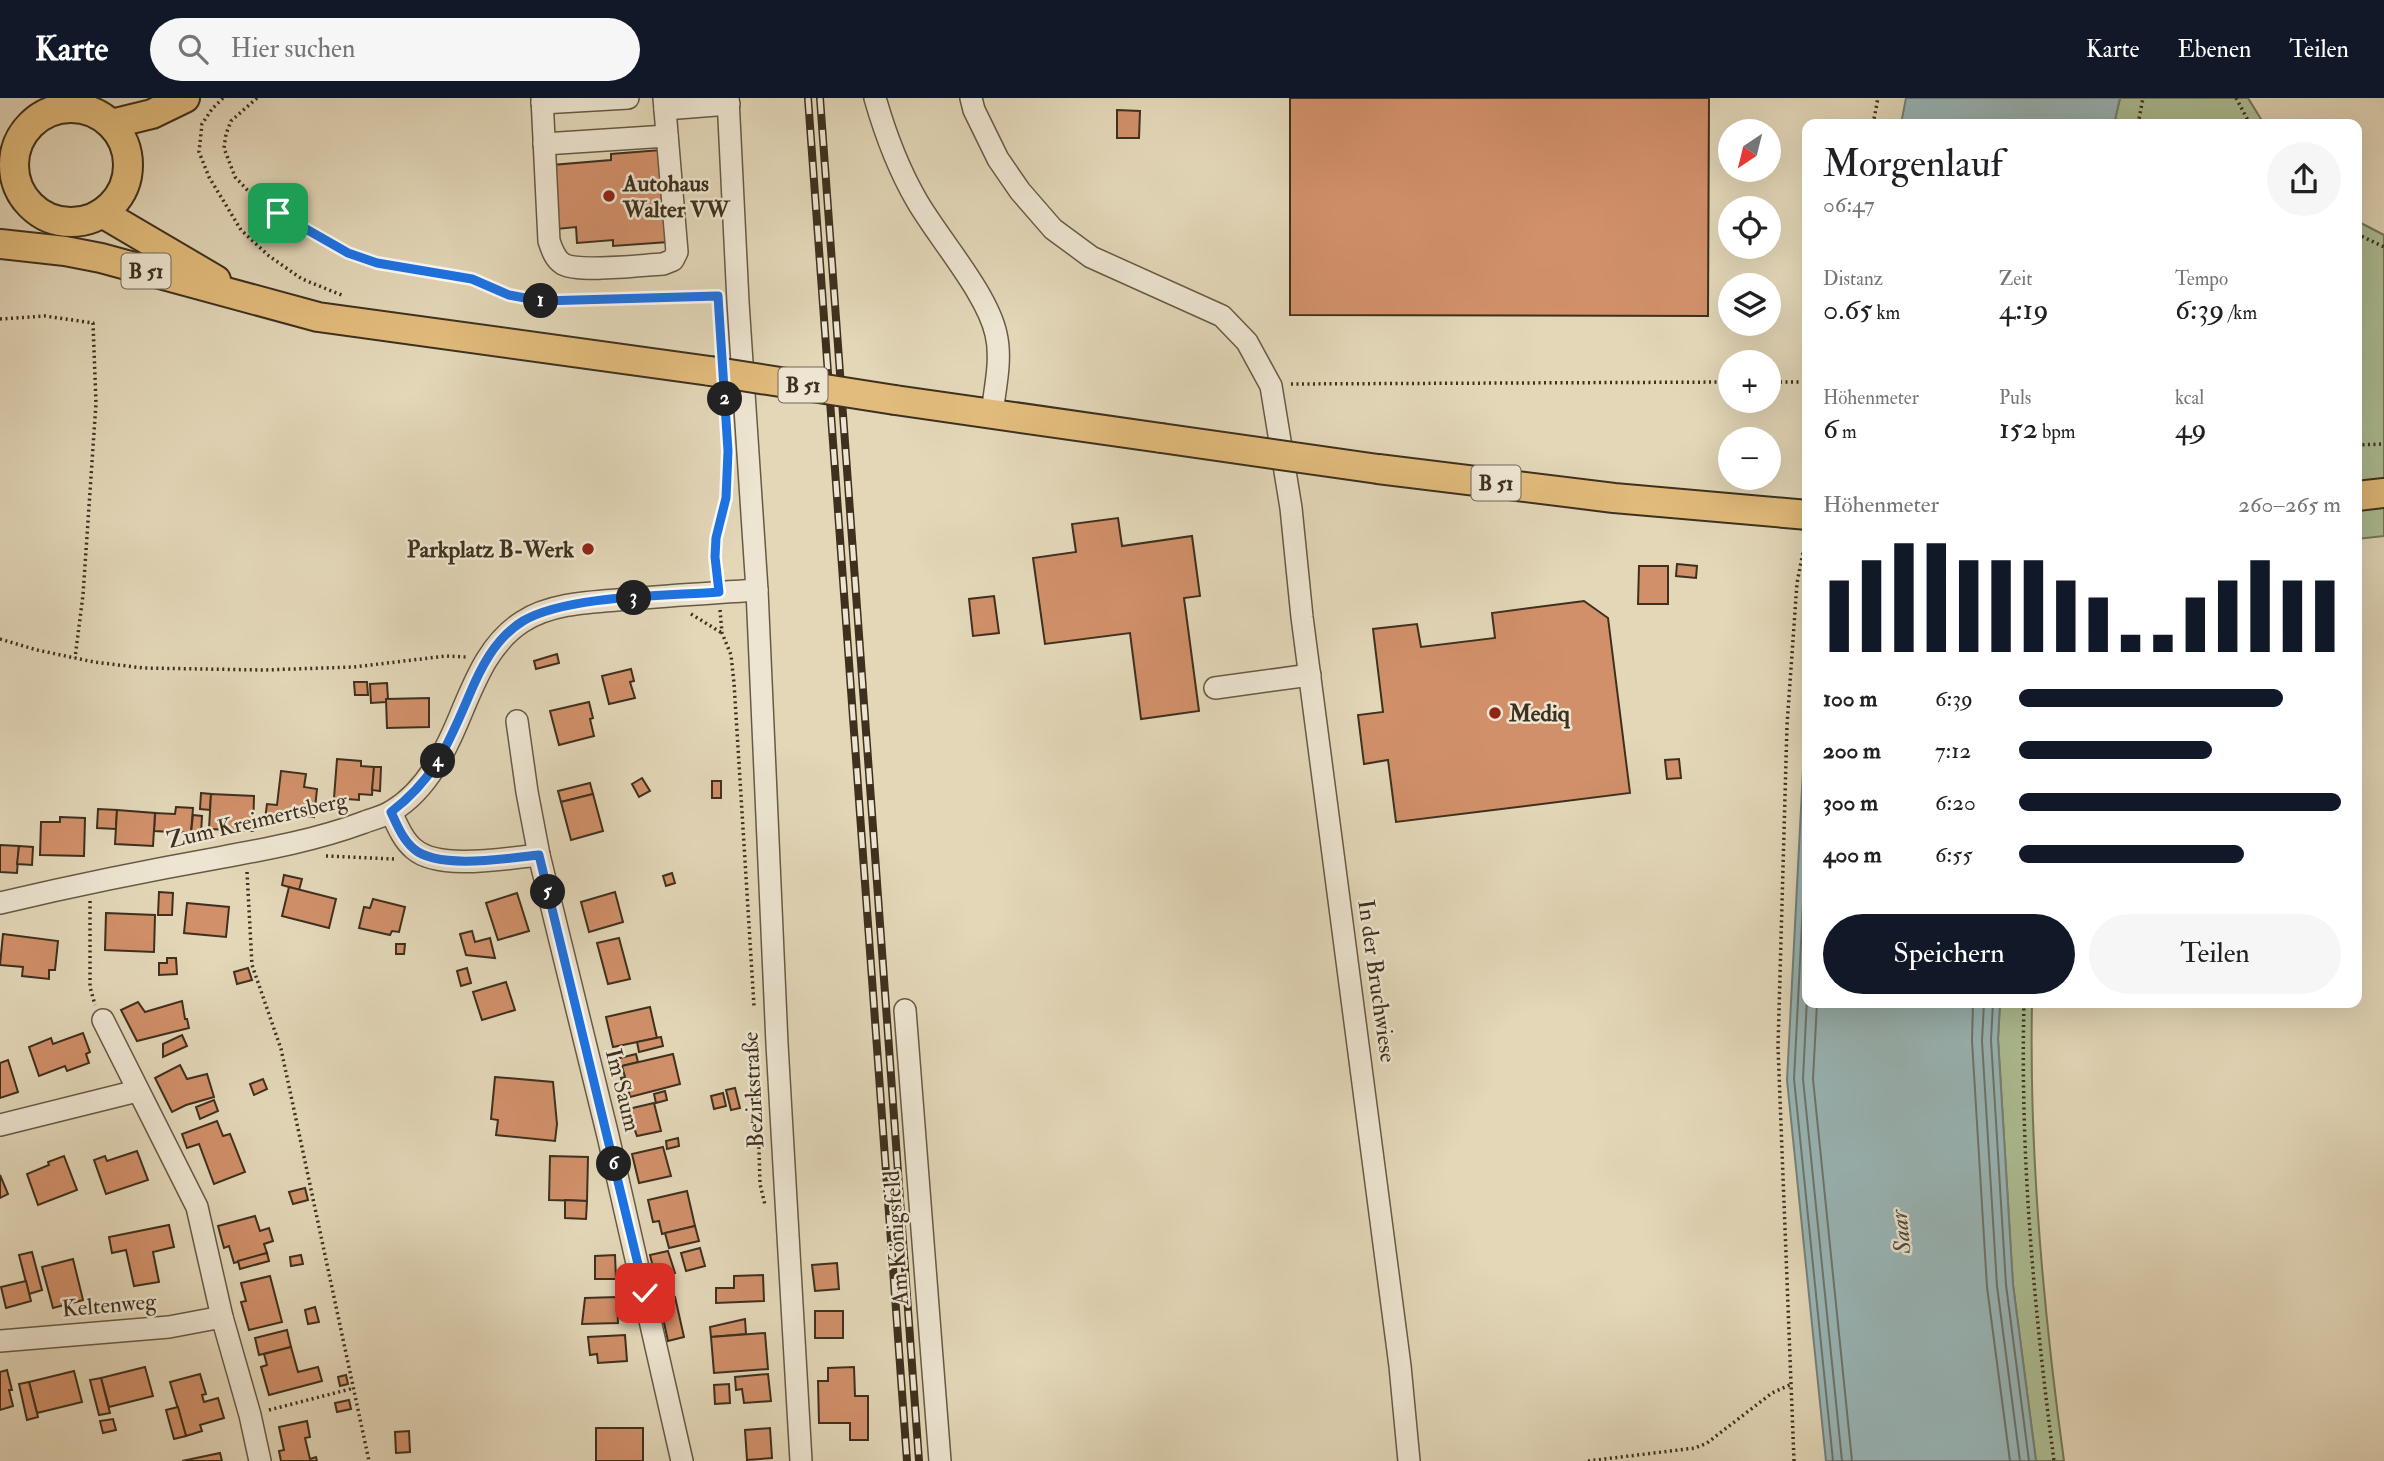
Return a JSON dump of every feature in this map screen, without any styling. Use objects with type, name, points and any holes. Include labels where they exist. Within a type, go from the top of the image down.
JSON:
[{"type":"main road","points":[[111,124],[152,114],[181,100]]},
{"type":"main road","points":[[127,153],[144,133],[181,100]]},
{"type":"main road","points":[[70,108],[88,111],[111,124],[118,132],[127,153],[126,178],[110,205],[78,221],[67,222],[41,213],[30,204],[7,174],[24,132],[36,119],[52,111],[70,108]]},
{"type":"main road","points":[[0,201],[16,200],[30,204]]},
{"type":"main road","name":"B 51","points":[[110,205],[172,254],[202,273],[240,292],[290,311]]},
{"type":"main road","name":"B 51","points":[[0,244],[102,258],[318,317],[710,371],[1161,438],[1802,525]]},
{"type":"main road","points":[[2362,495],[2384,493]]},
{"type":"street","points":[[628,98],[542,101],[549,241],[552,253],[563,264],[577,268],[663,264],[673,260],[677,252],[665,104],[729,101]]},
{"type":"street","points":[[874,98],[895,156],[916,200],[985,304],[996,332],[998,352],[992,413]]},
{"type":"street","name":"In der Bruchwiese","points":[[971,98],[974,110],[998,159],[1020,191],[1053,229],[1091,257],[1222,316],[1247,342],[1271,386],[1291,508],[1310,675],[1400,1366],[1409,1461]]},
{"type":"street","name":"Bezirkstraße","points":[[729,101],[728,295],[757,590],[777,1058],[801,1461]]},
{"type":"street","points":[[544,144],[667,136]]},
{"type":"street","name":"Zum Kreimertsberg","points":[[0,903],[341,831],[391,812],[413,795],[429,775],[450,742],[485,660],[504,637],[522,622],[547,611],[608,600],[757,590]]},
{"type":"street","points":[[1215,688],[1310,675]]},
{"type":"street","name":"Im Saum","points":[[517,721],[539,855],[614,1163],[682,1461]]},
{"type":"street","points":[[391,812],[403,837],[415,851],[449,861],[539,855]]},
{"type":"street","name":"Am Königsfeld","points":[[905,1010],[940,1461]]},
{"type":"street","points":[[103,1020],[197,1207],[222,1317],[260,1461]]},
{"type":"street","points":[[0,1125],[137,1091]]},
{"type":"street","name":"Keltenweg","points":[[0,1341],[169,1327],[222,1317]]},
{"type":"path","points":[[223,98],[202,124],[199,152],[209,177],[241,230],[269,256],[302,279],[351,298]]},
{"type":"path","points":[[257,98],[231,121],[226,134],[224,148],[235,177],[254,196],[278,213],[348,253],[377,263],[472,279],[509,295],[541,301],[728,295]]},
{"type":"path","points":[[1874,119],[1878,98]]},
{"type":"path","points":[[2139,119],[2143,98]]},
{"type":"path","points":[[2236,98],[2247,119]]},
{"type":"path","points":[[2362,236],[2384,247]]},
{"type":"path","points":[[719,309],[728,295]]},
{"type":"path","points":[[0,319],[45,316],[93,323],[96,403],[83,595],[75,658]]},
{"type":"path","points":[[1271,386],[1718,382]]},
{"type":"path","points":[[1781,382],[1802,382]]},
{"type":"path","points":[[2362,445],[2384,444]]},
{"type":"path","points":[[728,463],[726,498],[716,538],[715,557],[722,633],[732,654],[754,1009]]},
{"type":"path","points":[[1794,1461],[1778,1047],[1787,724],[1797,583],[1802,554]]},
{"type":"path","points":[[0,639],[75,658],[143,668],[250,670],[354,667],[446,656],[485,660]]},
{"type":"path","points":[[322,856],[403,860],[415,851]]},
{"type":"path","points":[[246,852],[252,965],[281,1049],[369,1461]]},
{"type":"path","points":[[90,882],[90,986],[93,1001],[103,1020]]},
{"type":"path","points":[[2024,1008],[2022,1056],[2028,1220],[2042,1371],[2054,1461]]},
{"type":"path","points":[[755,1036],[760,1184],[766,1207]]},
{"type":"path","points":[[1588,1461],[1695,1448],[1707,1443],[1772,1393],[1792,1384]]},
{"type":"path","points":[[250,1415],[354,1388]]},
{"type":"green space","points":[[2120,98],[2248,98],[2261,119],[2115,119]]},
{"type":"green space","points":[[2362,224],[2384,235],[2384,536],[2362,538]]},
{"type":"green space","points":[[2000,1008],[2032,1008],[2033,1118],[2039,1232],[2064,1461],[2036,1461],[2013,1285],[1998,1039]]},
{"type":"water","points":[[1906,98],[2120,98],[2115,119],[1902,119]]},
{"type":"water","name":"Saar","points":[[1802,789],[1802,1008],[2000,1008],[1998,1039],[2013,1285],[2036,1461],[1826,1461],[1787,1080]]},
{"type":"building","points":[[1290,98],[1709,98],[1708,316],[1290,315]]},
{"type":"building","points":[[1117,110],[1140,111],[1139,138],[1117,138]]},
{"type":"building","name":"Autohaus Walter VW","points":[[661,150],[668,242],[613,246],[613,240],[577,243],[576,227],[557,229],[552,165],[611,160],[611,154]]},
{"type":"building","points":[[1118,518],[1122,546],[1192,536],[1200,596],[1184,598],[1199,711],[1141,719],[1130,633],[1045,644],[1033,558],[1076,552],[1072,524]]},
{"type":"building","points":[[1677,564],[1697,566],[1696,578],[1676,576]]},
{"type":"building","points":[[1639,566],[1668,566],[1668,604],[1638,604]]},
{"type":"building","points":[[994,596],[999,633],[973,636],[969,599]]},
{"type":"building","name":"Mediq","points":[[1584,601],[1608,618],[1630,793],[1396,822],[1388,760],[1364,764],[1358,715],[1383,712],[1373,629],[1417,624],[1421,647],[1495,638],[1492,613]]},
{"type":"building","points":[[557,654],[559,663],[536,669],[534,661]]},
{"type":"building","points":[[631,669],[634,681],[630,682],[635,698],[609,704],[602,676]]},
{"type":"building","points":[[354,682],[367,682],[368,695],[355,695]]},
{"type":"building","points":[[387,683],[386,702],[371,703],[370,684]]},
{"type":"building","points":[[429,698],[429,727],[387,728],[386,699]]},
{"type":"building","points":[[589,702],[594,736],[559,745],[550,711]]},
{"type":"building","points":[[337,759],[361,761],[361,766],[374,767],[372,795],[359,794],[359,800],[334,798]]},
{"type":"building","points":[[1679,759],[1681,778],[1667,779],[1665,760]]},
{"type":"building","points":[[374,767],[381,767],[380,791],[372,790]]},
{"type":"building","points":[[281,771],[306,774],[304,787],[317,789],[314,817],[284,813],[283,821],[265,819],[267,804],[277,805]]},
{"type":"building","points":[[642,778],[650,791],[639,797],[632,784]]},
{"type":"building","points":[[712,781],[721,781],[721,798],[712,798]]},
{"type":"building","points":[[590,783],[593,794],[561,802],[558,791]]},
{"type":"building","points":[[201,793],[211,794],[210,810],[200,809]]},
{"type":"building","points":[[211,794],[254,796],[253,831],[209,829]]},
{"type":"building","points":[[593,794],[603,831],[571,840],[561,802]]},
{"type":"building","points":[[176,807],[193,808],[191,833],[154,831],[155,813],[175,814]]},
{"type":"building","points":[[98,809],[117,810],[116,829],[97,828]]},
{"type":"building","points":[[117,810],[155,813],[153,846],[115,844]]},
{"type":"building","points":[[193,815],[202,816],[201,834],[191,833]]},
{"type":"building","points":[[60,817],[85,818],[84,856],[40,855],[41,822],[60,822]]},
{"type":"building","points":[[0,845],[19,846],[17,873],[0,872]]},
{"type":"building","points":[[19,846],[33,847],[32,865],[17,864]]},
{"type":"building","points":[[672,873],[675,883],[666,886],[663,876]]},
{"type":"building","points":[[284,875],[302,879],[299,890],[282,885]]},
{"type":"building","points":[[289,887],[336,899],[329,928],[282,916]]},
{"type":"building","points":[[159,892],[173,893],[172,915],[158,915]]},
{"type":"building","points":[[615,892],[623,922],[589,932],[581,902]]},
{"type":"building","points":[[517,893],[529,931],[498,940],[486,903]]},
{"type":"building","points":[[373,899],[405,907],[399,932],[392,931],[390,935],[359,928],[364,907],[370,908]]},
{"type":"building","points":[[187,903],[229,907],[226,937],[184,933]]},
{"type":"building","points":[[106,913],[155,915],[154,952],[105,950]]},
{"type":"building","points":[[472,931],[475,942],[490,938],[495,958],[466,955],[460,934]]},
{"type":"building","points":[[3,934],[58,941],[55,970],[49,970],[49,979],[22,976],[23,967],[0,965]]},
{"type":"building","points":[[619,938],[630,979],[608,984],[597,943]]},
{"type":"building","points":[[396,944],[405,944],[404,954],[396,954]]},
{"type":"building","points":[[167,958],[176,958],[177,974],[159,975],[159,963],[167,963]]},
{"type":"building","points":[[248,968],[252,980],[237,984],[234,972]]},
{"type":"building","points":[[467,968],[471,983],[461,986],[457,971]]},
{"type":"building","points":[[506,982],[515,1010],[482,1020],[473,992]]},
{"type":"building","points":[[182,1001],[189,1028],[137,1041],[121,1010],[138,1002],[145,1012]]},
{"type":"building","points":[[650,1007],[657,1038],[613,1047],[606,1017]]},
{"type":"building","points":[[83,1033],[90,1052],[86,1054],[89,1063],[67,1071],[65,1066],[39,1076],[29,1047],[51,1038],[53,1044]]},
{"type":"building","points":[[182,1035],[187,1046],[163,1057],[163,1044]]},
{"type":"building","points":[[661,1037],[663,1046],[639,1052],[637,1042]]},
{"type":"building","points":[[636,1054],[638,1062],[618,1067],[616,1059]]},
{"type":"building","points":[[673,1054],[680,1084],[630,1097],[628,1088],[623,1089],[621,1078],[625,1077],[622,1066]]},
{"type":"building","points":[[8,1060],[18,1092],[0,1098],[0,1063]]},
{"type":"building","points":[[180,1065],[187,1079],[207,1074],[214,1097],[172,1112],[155,1078]]},
{"type":"building","points":[[495,1077],[553,1082],[557,1124],[555,1141],[496,1135],[498,1120],[491,1119]]},
{"type":"building","points":[[263,1079],[267,1089],[254,1095],[250,1084]]},
{"type":"building","points":[[735,1088],[740,1108],[731,1110],[726,1090]]},
{"type":"building","points":[[665,1091],[667,1100],[656,1103],[654,1094]]},
{"type":"building","points":[[723,1093],[726,1106],[714,1109],[711,1096]]},
{"type":"building","points":[[214,1100],[218,1111],[200,1119],[196,1107]]},
{"type":"building","points":[[654,1103],[661,1131],[637,1136],[634,1128],[629,1129],[624,1110]]},
{"type":"building","points":[[217,1121],[223,1136],[230,1134],[245,1172],[214,1184],[199,1144],[187,1148],[182,1134]]},
{"type":"building","points":[[678,1138],[679,1146],[667,1149],[666,1141]]},
{"type":"building","points":[[663,1147],[671,1176],[639,1183],[632,1154]]},
{"type":"building","points":[[137,1151],[148,1180],[106,1194],[94,1160],[105,1156],[107,1161]]},
{"type":"building","points":[[64,1156],[77,1190],[38,1205],[27,1174]]},
{"type":"building","points":[[550,1156],[588,1157],[587,1201],[549,1200]]},
{"type":"building","points":[[0,1175],[8,1194],[0,1198]]},
{"type":"building","points":[[305,1188],[308,1200],[293,1204],[289,1192]]},
{"type":"building","points":[[687,1191],[695,1226],[662,1234],[659,1221],[653,1222],[648,1200]]},
{"type":"building","points":[[565,1200],[587,1201],[586,1219],[565,1218]]},
{"type":"building","points":[[255,1216],[260,1231],[269,1228],[273,1241],[264,1244],[267,1253],[234,1263],[229,1246],[224,1248],[218,1226]]},
{"type":"building","points":[[169,1225],[174,1247],[153,1252],[159,1282],[134,1286],[126,1250],[112,1253],[109,1237]]},
{"type":"building","points":[[695,1226],[699,1241],[669,1248],[665,1233]]},
{"type":"building","points":[[700,1248],[705,1266],[686,1271],[681,1253]]},
{"type":"building","points":[[668,1251],[675,1273],[656,1279],[650,1255]]},
{"type":"building","points":[[32,1252],[42,1290],[29,1294],[19,1255]]},
{"type":"building","points":[[267,1253],[269,1261],[240,1269],[238,1261]]},
{"type":"building","points":[[301,1255],[303,1264],[291,1266],[290,1257]]},
{"type":"building","points":[[615,1255],[616,1279],[595,1279],[595,1256]]},
{"type":"building","points":[[73,1259],[83,1300],[53,1308],[42,1267]]},
{"type":"building","points":[[837,1263],[839,1289],[815,1291],[812,1265]]},
{"type":"building","points":[[763,1275],[764,1301],[716,1303],[716,1288],[734,1288],[734,1276]]},
{"type":"building","points":[[270,1276],[282,1322],[249,1330],[241,1302],[246,1301],[241,1283]]},
{"type":"building","points":[[26,1281],[31,1301],[6,1308],[1,1287]]},
{"type":"building","points":[[635,1287],[636,1301],[625,1302],[623,1289]]},
{"type":"building","points":[[617,1297],[618,1323],[582,1324],[585,1298]]},
{"type":"building","points":[[675,1297],[684,1337],[668,1341],[659,1300]]},
{"type":"building","points":[[315,1307],[319,1322],[308,1324],[305,1310]]},
{"type":"building","points":[[815,1311],[843,1311],[843,1338],[815,1338]]},
{"type":"building","points":[[745,1319],[746,1334],[711,1337],[710,1327]]},
{"type":"building","points":[[287,1330],[291,1347],[259,1355],[255,1338]]},
{"type":"building","points":[[765,1333],[768,1369],[714,1373],[711,1337]]},
{"type":"building","points":[[625,1335],[627,1361],[598,1363],[597,1354],[590,1355],[588,1337]]},
{"type":"building","points":[[291,1347],[298,1372],[318,1367],[322,1381],[269,1395],[261,1367],[267,1365],[264,1354]]},
{"type":"building","points":[[145,1367],[153,1396],[109,1407],[101,1378]]},
{"type":"building","points":[[854,1367],[855,1396],[868,1396],[868,1440],[850,1440],[850,1423],[819,1423],[818,1381],[828,1381],[828,1368]]},
{"type":"building","points":[[7,1370],[13,1406],[0,1410],[0,1372]]},
{"type":"building","points":[[74,1371],[82,1402],[37,1413],[29,1382]]},
{"type":"building","points":[[200,1374],[206,1394],[202,1395],[204,1402],[218,1398],[224,1418],[200,1425],[202,1431],[186,1436],[170,1382]]},
{"type":"building","points":[[768,1374],[771,1401],[744,1403],[742,1389],[736,1390],[735,1377]]},
{"type":"building","points":[[346,1375],[348,1384],[340,1386],[338,1377]]},
{"type":"building","points":[[101,1378],[110,1413],[99,1415],[90,1380]]},
{"type":"building","points":[[29,1382],[38,1417],[27,1420],[19,1384]]},
{"type":"building","points":[[729,1384],[730,1403],[715,1404],[714,1385]]},
{"type":"building","points":[[349,1400],[351,1409],[337,1412],[335,1403]]},
{"type":"building","points":[[178,1407],[186,1436],[174,1439],[166,1410]]},
{"type":"building","points":[[113,1419],[116,1430],[103,1433],[100,1421]]},
{"type":"building","points":[[307,1421],[310,1437],[305,1438],[310,1459],[316,1457],[317,1461],[281,1461],[279,1451],[284,1450],[279,1427]]},
{"type":"building","points":[[596,1428],[643,1428],[643,1461],[596,1461]]},
{"type":"building","points":[[770,1428],[772,1458],[747,1460],[745,1430]]},
{"type":"building","points":[[409,1431],[410,1452],[396,1453],[395,1432]]},
{"type":"building","points":[[220,1453],[222,1461],[182,1461]]},
{"type":"railway","points":[[808,98],[907,1461]]},
{"type":"railway","points":[[820,98],[919,1461]]},
{"type":"place","name":"Autohaus Walter VW","points":[[609,196]]},
{"type":"place","name":"Parkplatz B-Werk","points":[[588,549]]},
{"type":"place","name":"Mediq","points":[[1495,713]]},
{"type":"route","points":[[278,213],[348,253],[377,263],[472,279],[509,295],[541,301],[718,296],[728,451],[726,498],[716,538],[719,592],[608,600],[568,606],[547,611],[522,622],[504,637],[485,660],[450,742],[429,775],[413,795],[391,812],[403,837],[415,851],[429,857],[449,861],[539,855],[645,1293]]}]
